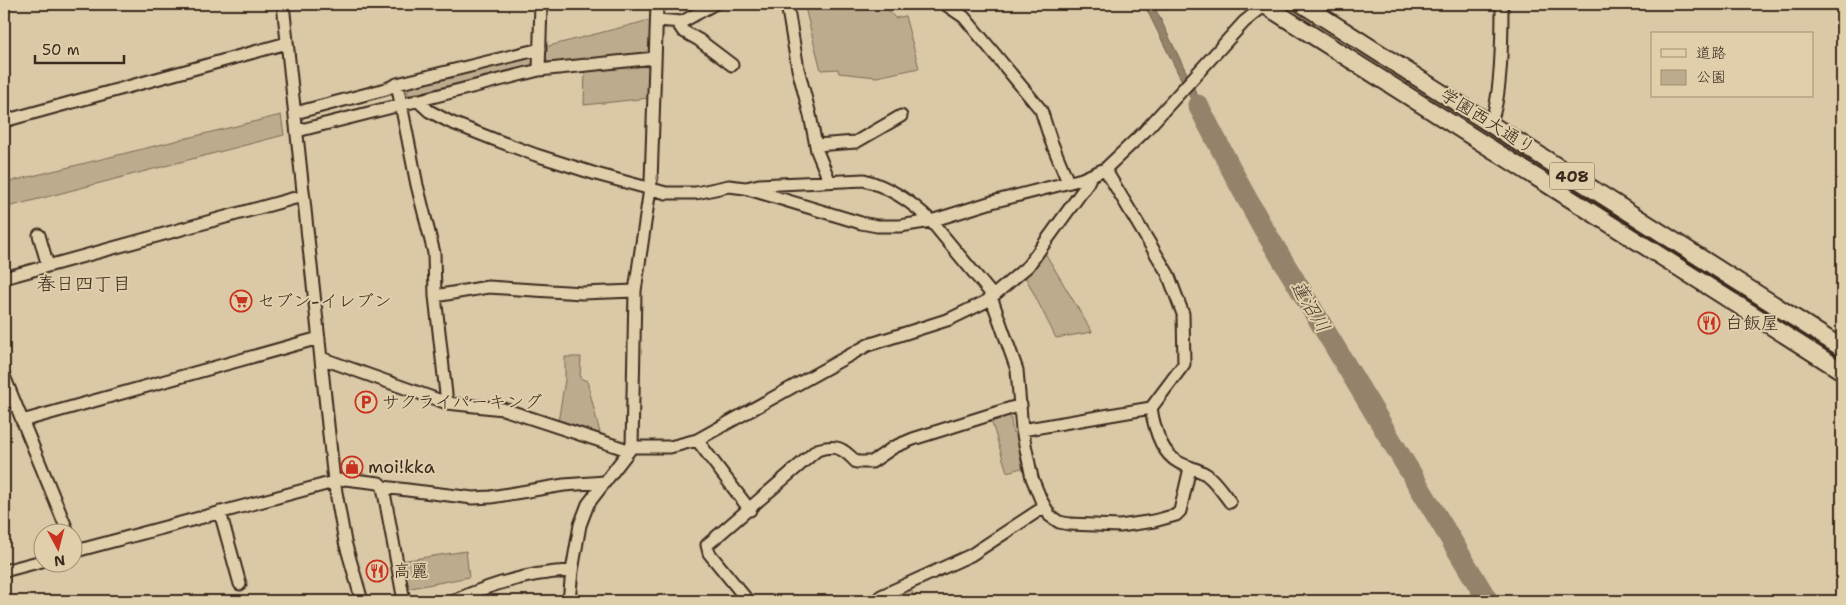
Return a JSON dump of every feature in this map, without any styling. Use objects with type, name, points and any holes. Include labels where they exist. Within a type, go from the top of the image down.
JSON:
[{"type":"highway","name":"学園西大通り","points":[[1265,4],[1842,371]]},
{"type":"highway","name":"学園西大通り","points":[[1302,4],[1842,348]]},
{"type":"street","points":[[283,4],[334,481],[345,542],[362,601]]},
{"type":"street","points":[[539,70],[541,4]]},
{"type":"street","points":[[569,601],[572,571],[583,518],[588,504],[630,449],[635,291],[650,189],[657,4]]},
{"type":"street","points":[[657,20],[682,22],[714,4]]},
{"type":"street","points":[[787,4],[798,69],[816,145],[829,180]]},
{"type":"street","points":[[945,4],[964,17],[1041,110],[1051,141],[1068,182]]},
{"type":"street","points":[[417,100],[430,111],[450,122],[502,143],[596,174],[650,189],[666,193],[685,194],[729,186],[745,188],[843,219],[877,226],[900,226],[932,221],[992,202],[1091,176],[1105,169],[1144,132],[1244,22],[1265,4]]},
{"type":"street","points":[[1490,123],[1495,115],[1497,98],[1502,4]]},
{"type":"street","points":[[677,22],[683,31],[699,40],[732,65]]},
{"type":"street","points":[[4,121],[287,43]]},
{"type":"street","points":[[295,113],[386,89],[397,84],[540,49]]},
{"type":"street","points":[[297,130],[539,70],[655,58]]},
{"type":"street","points":[[397,84],[417,185],[434,253],[435,296],[447,403]]},
{"type":"street","points":[[816,145],[856,142],[901,116]]},
{"type":"street","points":[[1022,430],[1151,408],[1184,364],[1183,314],[1168,274],[1105,169]]},
{"type":"street","points":[[321,358],[447,403],[503,409],[630,449],[670,447],[697,440],[868,345],[950,319],[987,301],[1028,266],[1086,186],[1091,176]]},
{"type":"street","points":[[745,188],[759,185],[829,180],[864,180],[879,184],[932,221],[989,291],[1017,370],[1022,430],[1032,478],[1044,507],[1050,516],[1059,522],[1120,526],[1176,516],[1180,511],[1190,468]]},
{"type":"street","points":[[4,278],[304,197]]},
{"type":"street","points":[[39,235],[48,266]]},
{"type":"street","points":[[435,296],[488,287],[582,293],[635,291]]},
{"type":"street","points":[[22,421],[318,338]]},
{"type":"street","points":[[4,376],[64,522]]},
{"type":"street","points":[[748,601],[709,553],[708,543],[750,510],[817,450],[838,447],[846,451],[856,462],[872,462],[894,447],[913,439],[1021,405]]},
{"type":"street","points":[[1151,408],[1153,424],[1168,455],[1209,477],[1230,502]]},
{"type":"street","points":[[697,440],[750,510]]},
{"type":"street","points":[[82,546],[345,479],[379,483],[383,487],[458,497],[491,497],[564,485],[605,482]]},
{"type":"street","points":[[383,487],[404,601]]},
{"type":"street","points":[[876,601],[881,596],[971,555],[1044,507]]},
{"type":"street","points":[[220,512],[240,584]]},
{"type":"street","points":[[4,571],[32,563]]},
{"type":"street","points":[[453,601],[476,590],[524,576],[572,571]]},
{"type":"green space","points":[[804,4],[883,4],[895,18],[905,16],[919,68],[877,77],[839,73],[838,69],[821,70]]},
{"type":"green space","points":[[650,20],[650,47],[646,52],[550,64],[545,58],[545,47]]},
{"type":"green space","points":[[530,56],[534,60],[531,66],[412,96],[408,94],[407,89],[410,86]]},
{"type":"green space","points":[[643,63],[649,68],[649,98],[584,105],[585,71]]},
{"type":"green space","points":[[281,115],[284,135],[4,208],[4,183]]},
{"type":"green space","points":[[1045,253],[1092,332],[1056,338],[1025,276]]},
{"type":"green space","points":[[565,357],[581,357],[580,378],[587,381],[601,437],[558,422],[565,380]]},
{"type":"green space","points":[[1010,413],[1013,433],[1019,433],[1025,467],[1007,472],[991,420]]},
{"type":"green space","points":[[466,551],[469,577],[406,589],[401,561]]},
{"type":"green space","points":[[911,589],[916,601],[883,601]]},
{"type":"shaded area","points":[[1144,4],[1153,4],[1214,129],[1207,132]]},
{"type":"waterway","name":"蓮沼川","points":[[1198,105],[1262,226],[1488,601]]},
{"type":"place","name":"セブン-イレブン","points":[[241,301]]},
{"type":"place","name":"白飯屋","points":[[1709,323]]},
{"type":"place","name":"サクライパーキング","points":[[366,402]]},
{"type":"place","name":"moi!kka","points":[[352,467]]},
{"type":"place","name":"高麗","points":[[377,571]]},
{"type":"district","name":"春日四丁目","points":[[84,283]]}]
